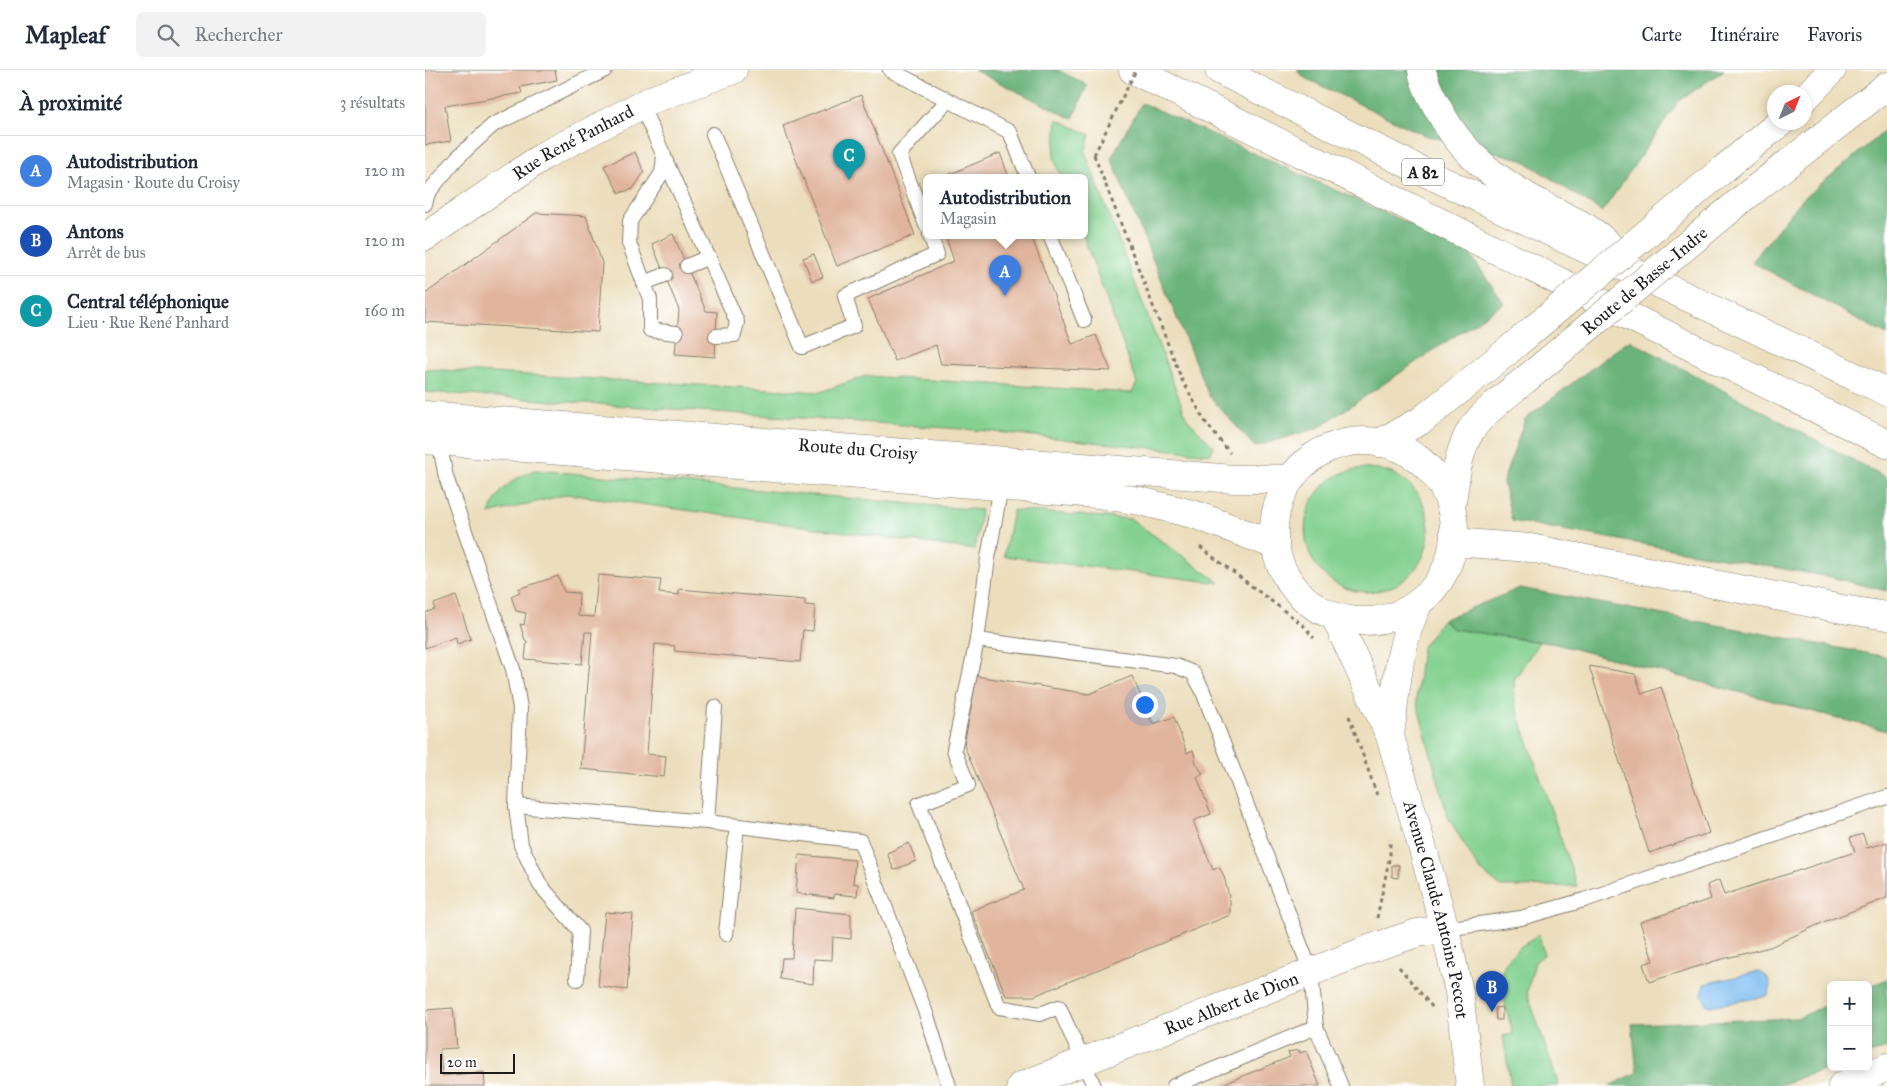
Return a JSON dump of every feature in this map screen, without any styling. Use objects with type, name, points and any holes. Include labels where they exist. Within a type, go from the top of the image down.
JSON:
[{"type":"main road","name":"Rue René Panhard","points":[[425,237],[545,155],[641,105],[733,70]]},
{"type":"main road","name":"A 82","points":[[1134,70],[1887,444]]},
{"type":"main road","name":"A 82","points":[[1219,70],[1415,168],[1887,392]]},
{"type":"main road","points":[[1422,70],[1433,100],[1449,129],[1467,152],[1489,172],[1530,198],[1600,235],[1629,270]]},
{"type":"main road","points":[[1812,91],[1832,70]]},
{"type":"main road","points":[[1812,98],[1848,70]]},
{"type":"main road","name":"Route de Basse-Indre","points":[[1451,508],[1458,466],[1471,430],[1492,408],[1745,197],[1887,86]]},
{"type":"main road","name":"Route de Basse-Indre","points":[[1379,443],[1422,420],[1504,354],[1771,130]]},
{"type":"main road","name":"Route du Croisy","points":[[432,428],[1015,460],[1235,478],[1291,479]]},
{"type":"main road","name":"Route du Croisy","points":[[432,428],[1000,486],[1097,494],[1140,501],[1196,515],[1275,545]]},
{"type":"main road","points":[[1345,443],[1379,443],[1395,447],[1425,465],[1441,485],[1451,508],[1454,542],[1450,562],[1441,580],[1429,595],[1418,604],[1395,617],[1367,621],[1335,617],[1310,604],[1293,588],[1281,567],[1275,545],[1275,522],[1280,500],[1291,479],[1301,466],[1329,448],[1345,443]]},
{"type":"main road","points":[[1454,542],[1530,548],[1841,609],[1887,616]]},
{"type":"main road","name":"Avenue Claude Antoine Peccot","points":[[1390,736],[1400,657],[1408,624],[1418,604]]},
{"type":"main road","points":[[1841,609],[1887,628]]},
{"type":"main road","name":"Avenue Claude Antoine Peccot","points":[[1335,617],[1390,736],[1445,929],[1459,992],[1470,1086]]},
{"type":"main road","name":"Rue Albert de Dion","points":[[1021,1086],[1385,943],[1417,933],[1445,929]]},
{"type":"main road","points":[[1842,1086],[1887,1067]]},
{"type":"lane","points":[[425,204],[428,193],[457,158],[493,126],[605,70]]},
{"type":"lane","points":[[890,70],[1010,132],[1027,174]]},
{"type":"lane","points":[[923,217],[899,154],[948,100]]},
{"type":"lane","points":[[641,105],[737,322],[734,335],[716,336]]},
{"type":"lane","points":[[713,134],[802,347],[854,326],[845,296],[937,254],[931,239]]},
{"type":"lane","points":[[664,156],[662,173],[630,221],[629,243],[650,299],[650,330],[676,333]]},
{"type":"lane","points":[[1052,239],[1084,320]]},
{"type":"lane","points":[[687,266],[709,257]]},
{"type":"lane","points":[[644,283],[665,275]]},
{"type":"lane","points":[[432,428],[446,477],[513,669],[520,708],[516,806],[521,845],[540,885],[580,931],[577,980]]},
{"type":"lane","points":[[1015,460],[1000,486],[977,640],[954,750],[968,785],[919,804],[999,1007],[1040,1014],[1059,1006],[1093,1086]]},
{"type":"lane","points":[[977,640],[1176,666],[1193,673],[1202,689],[1311,972],[1316,1027],[1341,1086]]},
{"type":"lane","points":[[707,822],[715,707]]},
{"type":"lane","points":[[1445,929],[1521,918],[1584,900],[1887,798]]},
{"type":"lane","points":[[516,806],[707,822],[860,841],[927,1016],[949,1086]]},
{"type":"lane","points":[[726,934],[737,826]]},
{"type":"lane","points":[[1174,1086],[1316,1027]]},
{"type":"path","points":[[1134,70],[1094,155],[1182,380],[1206,423],[1233,456],[1235,478]]},
{"type":"path","points":[[1219,560],[1303,625],[1318,643]]},
{"type":"path","points":[[1346,707],[1379,800]]},
{"type":"path","points":[[1390,836],[1390,855],[1376,917],[1385,943],[1396,964],[1435,1011]]},
{"type":"green space","points":[[974,70],[1058,70],[1087,85],[1073,119]]},
{"type":"green space","points":[[1297,70],[1724,70],[1678,102],[1602,212],[1521,159],[1424,135],[1303,77]]},
{"type":"green space","points":[[1142,103],[1466,249],[1504,303],[1318,428],[1255,447],[1209,396],[1111,158]]},
{"type":"green space","points":[[1057,119],[1090,135],[1085,152],[1187,419],[1213,446],[1211,454],[976,430],[425,392],[425,369],[820,392],[866,376],[1132,393],[1137,383],[1084,239],[1088,239],[1088,174],[1060,174],[1054,158]]},
{"type":"green space","points":[[1887,129],[1887,335],[1752,262],[1798,203]]},
{"type":"green space","points":[[1629,340],[1887,478],[1887,591],[1830,577],[1512,521],[1503,482],[1525,419]]},
{"type":"green space","points":[[1367,468],[1391,473],[1402,478],[1411,486],[1419,495],[1424,506],[1429,530],[1424,554],[1419,565],[1411,574],[1402,582],[1391,587],[1367,592],[1343,587],[1332,582],[1323,574],[1315,565],[1310,554],[1305,530],[1310,506],[1315,495],[1323,486],[1332,478],[1343,473]]},
{"type":"green space","points":[[535,470],[981,510],[975,550],[568,494],[489,514],[506,486]]},
{"type":"green space","points":[[1013,510],[1131,519],[1220,583],[1004,556]]},
{"type":"green space","points":[[1520,588],[1887,657],[1887,731],[1556,644],[1453,629],[1442,620]]},
{"type":"green space","points":[[1442,620],[1453,629],[1539,642],[1514,680],[1515,704],[1577,886],[1501,887],[1479,869],[1448,817],[1416,700],[1422,647]]},
{"type":"green space","points":[[1539,934],[1544,955],[1535,962],[1527,992],[1559,1086],[1511,1086],[1503,1036],[1513,1034],[1504,1000],[1501,976],[1504,966],[1511,956]]},
{"type":"green space","points":[[1887,979],[1887,1048],[1872,1053],[1872,1026],[1872,985]]},
{"type":"green space","points":[[1827,1005],[1827,1068],[1777,1086],[1609,1086],[1637,1073],[1632,1024],[1798,1018]]},
{"type":"water","points":[[1757,972],[1764,975],[1769,981],[1768,996],[1710,1006],[1706,1004],[1702,994],[1704,984]]},
{"type":"building","points":[[425,70],[555,70],[557,80],[520,87],[522,93],[445,106],[451,141],[425,145]]},
{"type":"building","points":[[861,95],[915,235],[837,266],[783,126]]},
{"type":"building","points":[[635,152],[644,172],[633,189],[619,193],[604,166]]},
{"type":"building","points":[[1000,153],[1008,174],[950,174]]},
{"type":"building","points":[[536,213],[586,216],[602,263],[598,332],[425,322],[425,294]]},
{"type":"building","points":[[673,234],[706,311],[717,312],[715,357],[675,354],[679,310],[652,244]]},
{"type":"building","points":[[946,239],[1033,239],[1072,344],[1096,335],[1111,371],[941,364],[936,345],[895,361],[868,299],[954,261]]},
{"type":"building","points":[[814,254],[823,277],[812,281],[803,258]]},
{"type":"building","points":[[598,575],[661,580],[659,593],[679,595],[679,589],[805,600],[805,605],[815,606],[813,631],[803,630],[800,662],[674,651],[675,646],[655,644],[647,754],[666,756],[664,777],[581,769],[592,632],[585,632],[582,664],[525,659],[527,641],[520,624],[524,625],[526,613],[516,611],[511,596],[520,592],[518,589],[558,576],[564,592],[579,593],[578,616],[594,617]]},
{"type":"building","points":[[456,596],[471,639],[457,644],[456,637],[425,648],[425,613],[435,609],[434,604]]},
{"type":"building","points":[[1589,666],[1635,674],[1642,694],[1661,687],[1709,833],[1649,853]]},
{"type":"building","points":[[977,676],[1089,694],[1132,676],[1153,724],[1174,717],[1187,753],[1193,750],[1196,763],[1203,774],[1197,777],[1211,814],[1193,821],[1213,870],[1219,867],[1224,876],[1230,901],[1230,915],[1034,996],[1006,996],[971,911],[1024,890],[964,745]]},
{"type":"building","points":[[1863,834],[1867,848],[1887,842],[1887,898],[1826,921],[1770,947],[1715,961],[1649,982],[1643,964],[1653,961],[1640,922],[1711,899],[1707,885],[1719,880],[1724,895],[1855,852],[1850,838]]},
{"type":"building","points":[[909,843],[916,861],[894,870],[887,853]]},
{"type":"building","points":[[799,855],[855,860],[853,883],[858,884],[857,896],[834,894],[834,898],[796,893]]},
{"type":"building","points":[[1392,865],[1399,865],[1398,878],[1392,877]]},
{"type":"building","points":[[795,908],[851,914],[851,939],[833,937],[832,960],[814,959],[813,984],[780,979],[782,958],[792,958]]},
{"type":"building","points":[[605,912],[633,914],[627,990],[598,986]]},
{"type":"building","points":[[1502,1007],[1502,1020],[1496,1020],[1495,1008]]},
{"type":"building","points":[[453,1008],[457,1048],[440,1049],[442,1076],[484,1072],[485,1086],[425,1086],[425,1010]]},
{"type":"building","points":[[1299,1050],[1300,1053],[1306,1051],[1320,1086],[1218,1086],[1290,1057],[1288,1052]]},
{"type":"place","name":"Central téléphonique","points":[[849,180]]},
{"type":"place","name":"Autodistribution","points":[[1005,296]]},
{"type":"place","name":"Antons","points":[[1492,1012]]}]
